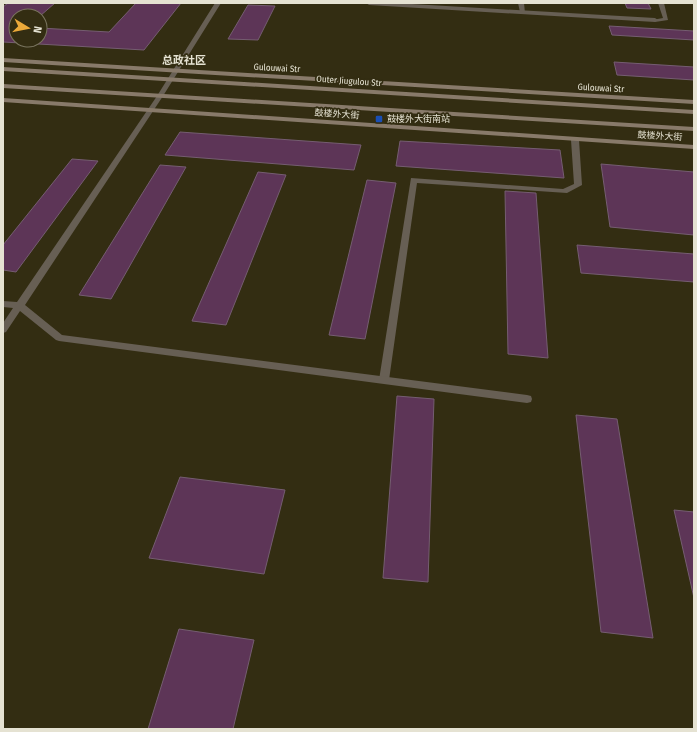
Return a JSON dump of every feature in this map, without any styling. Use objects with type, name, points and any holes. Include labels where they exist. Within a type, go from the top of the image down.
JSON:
[{"type":"main road","name":"Gulouwai Str","points":[[3,60],[694,102]]},
{"type":"main road","name":"Outer Jiugulou Str","points":[[3,69],[694,112]]},
{"type":"main road","name":"鼓楼外大街","points":[[3,86],[694,129]]},
{"type":"main road","name":"鼓楼外大街","points":[[3,100],[694,147]]},
{"type":"street","points":[[3,330],[160,96],[218,3]]},
{"type":"street","points":[[369,3],[655,20],[666,19],[661,3]]},
{"type":"street","points":[[522,3],[523,12]]},
{"type":"street","points":[[384,380],[414,180],[564,191],[578,185],[575,140]]},
{"type":"street","points":[[3,304],[19,305],[59,338],[527,399]]},
{"type":"building","points":[[8,3],[55,3],[48,9],[8,8],[8,42],[3,42],[3,7]]},
{"type":"building","points":[[136,3],[181,3],[144,50],[48,45],[48,28],[109,32]]},
{"type":"building","points":[[625,3],[648,3],[651,9],[627,8]]},
{"type":"building","points":[[248,5],[275,6],[258,40],[228,39]]},
{"type":"building","points":[[609,26],[694,31],[694,40],[612,35]]},
{"type":"building","points":[[614,62],[694,67],[694,80],[617,75]]},
{"type":"building","points":[[180,132],[361,145],[354,170],[165,155]]},
{"type":"building","points":[[400,141],[560,150],[564,178],[396,166]]},
{"type":"building","points":[[72,159],[98,161],[16,272],[3,270],[3,245]]},
{"type":"building","points":[[601,164],[694,172],[694,235],[610,227]]},
{"type":"building","points":[[160,165],[186,167],[111,299],[79,295]]},
{"type":"building","points":[[258,172],[286,175],[226,325],[192,321]]},
{"type":"building","points":[[367,180],[396,183],[365,339],[329,335]]},
{"type":"building","points":[[505,191],[536,193],[548,358],[508,354]]},
{"type":"building","points":[[577,245],[694,254],[694,282],[581,273]]},
{"type":"building","points":[[397,396],[434,399],[428,582],[383,578]]},
{"type":"building","points":[[576,415],[617,419],[653,638],[601,632]]},
{"type":"building","points":[[180,477],[285,490],[264,574],[149,558]]},
{"type":"building","points":[[674,510],[694,512],[694,598]]},
{"type":"building","points":[[179,629],[254,640],[233,729],[148,729]]},
{"type":"place","name":"鼓楼外大街南站","points":[[379,119]]},
{"type":"district","name":"总政社区","points":[[184,60]]}]
